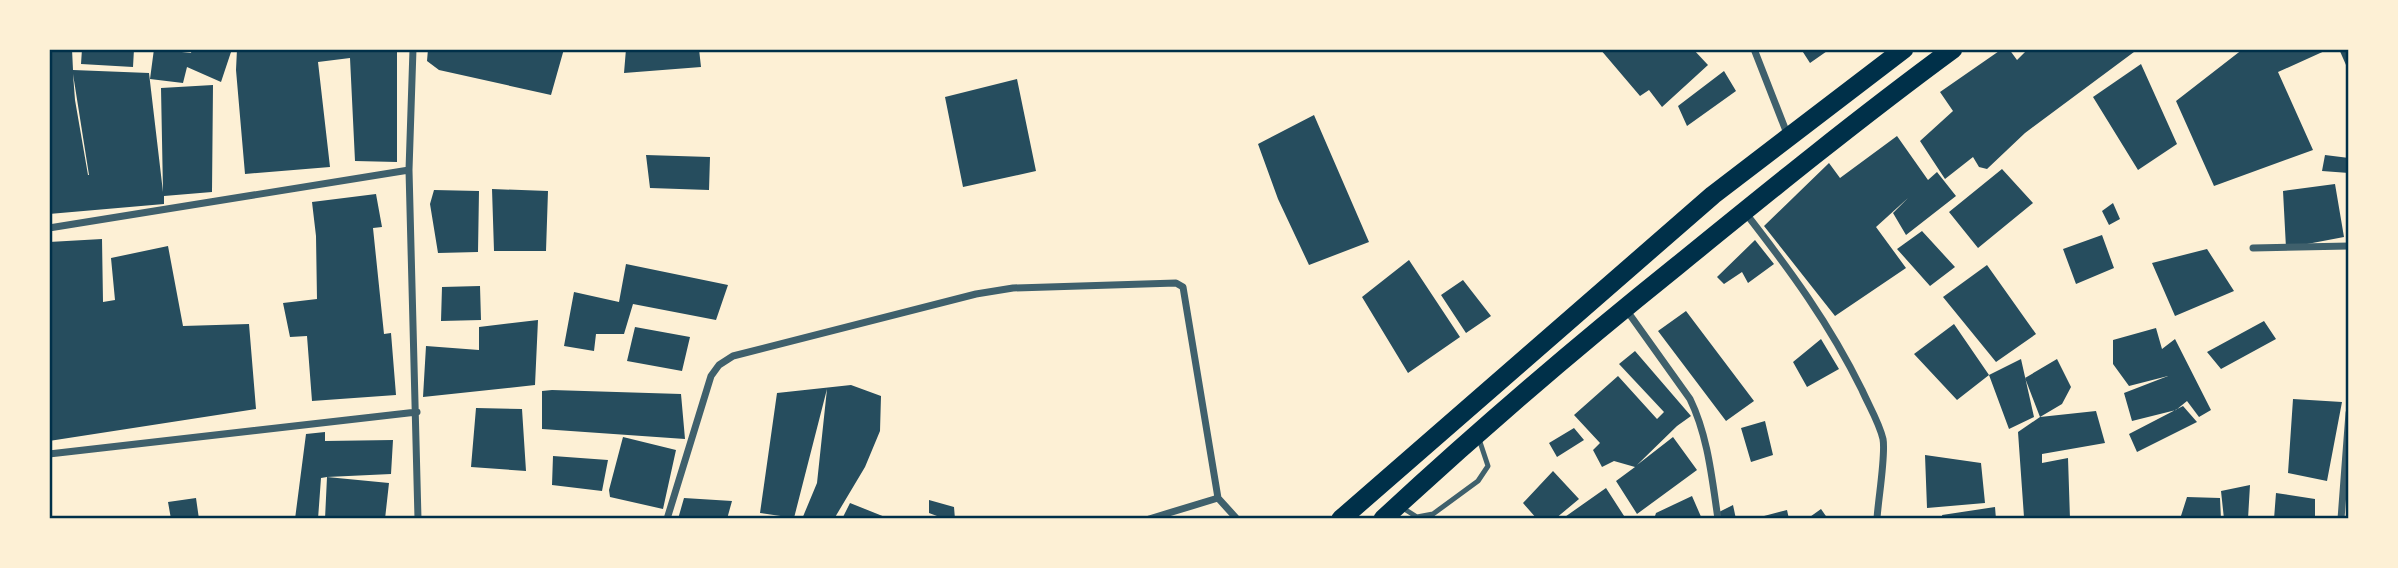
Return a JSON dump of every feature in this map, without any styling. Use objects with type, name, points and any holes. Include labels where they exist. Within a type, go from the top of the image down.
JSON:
[{"type":"highway","points":[[1341,519],[1713,195],[1903,49]]},
{"type":"highway","points":[[1383,519],[1477,432],[1625,308],[1878,104],[1953,49]]},
{"type":"street","points":[[413,49],[409,170],[418,519]]},
{"type":"street","points":[[1754,49],[1788,137]]},
{"type":"street","points":[[49,228],[409,170]]},
{"type":"street","points":[[1744,211],[1800,283],[1818,311],[1850,365],[1877,422],[1884,442],[1877,519]]},
{"type":"street","points":[[2253,248],[2349,246]]},
{"type":"street","points":[[667,519],[710,376],[719,365],[733,356],[976,294],[1013,288],[1175,283],[1183,287],[1218,498],[1237,519]]},
{"type":"street","points":[[1625,308],[1690,399],[1698,415],[1718,519]]},
{"type":"street","points":[[49,454],[417,412]]},
{"type":"street","points":[[2341,519],[2349,414]]},
{"type":"street","points":[[1149,519],[1218,498]]},
{"type":"lane","points":[[1398,505],[1417,517],[1433,514],[1478,481],[1488,466],[1477,432]]},
{"type":"building","points":[[49,49],[72,49],[73,70],[149,73],[163,192],[161,88],[213,85],[212,192],[164,196],[164,204],[49,214]],"holes":[[[73,74],[89,175],[75,100]]]},
{"type":"building","points":[[82,49],[134,49],[133,67],[81,64]]},
{"type":"building","points":[[154,49],[191,53],[192,49],[232,49],[221,82],[187,67],[183,83],[150,79]]},
{"type":"building","points":[[237,49],[397,49],[397,162],[355,161],[350,58],[318,62],[330,167],[245,174],[236,70]]},
{"type":"building","points":[[428,49],[564,49],[551,95],[439,70],[427,61]]},
{"type":"building","points":[[626,49],[699,49],[701,67],[624,73]]},
{"type":"building","points":[[1600,49],[1693,49],[1708,65],[1662,107],[1649,90],[1640,96]]},
{"type":"building","points":[[1801,49],[1830,49],[1810,63]]},
{"type":"building","points":[[2002,49],[2009,49],[2017,60],[2028,49],[2138,49],[2025,133],[1987,169],[1979,167],[1973,157],[1945,179],[1920,141],[1953,111],[1940,92]]},
{"type":"building","points":[[2243,49],[2329,49],[2278,72],[2313,150],[2214,186],[2176,101]]},
{"type":"building","points":[[2339,49],[2349,49],[2349,65],[2346,65]]},
{"type":"building","points":[[2141,64],[2177,144],[2138,170],[2093,97]]},
{"type":"building","points":[[1724,71],[1736,91],[1687,126],[1678,106]]},
{"type":"building","points":[[1017,79],[1036,171],[963,187],[945,97]]},
{"type":"building","points":[[1314,115],[1369,242],[1309,265],[1278,199],[1258,144]]},
{"type":"building","points":[[1897,136],[1928,180],[1937,172],[1956,196],[1906,235],[1893,213],[1908,198],[1876,227],[1906,268],[1835,316],[1764,226],[1829,163],[1840,178]]},
{"type":"building","points":[[646,155],[710,157],[709,190],[650,188]]},
{"type":"building","points":[[2325,155],[2349,158],[2349,173],[2322,171]]},
{"type":"building","points":[[2002,169],[2033,203],[1978,248],[1949,212]]},
{"type":"building","points":[[2335,184],[2344,237],[2286,248],[2283,191]]},
{"type":"building","points":[[492,189],[548,191],[546,251],[494,251]]},
{"type":"building","points":[[434,190],[479,191],[478,252],[438,253],[430,204]]},
{"type":"building","points":[[376,194],[382,227],[373,228],[384,334],[391,333],[396,395],[312,401],[307,336],[290,337],[283,303],[317,299],[316,236],[312,202]]},
{"type":"building","points":[[2113,203],[2120,219],[2109,225],[2102,211]]},
{"type":"building","points":[[1922,231],[1955,267],[1930,286],[1897,249]]},
{"type":"building","points":[[2102,235],[2114,268],[2076,284],[2063,249]]},
{"type":"building","points":[[102,239],[103,302],[115,300],[111,258],[168,246],[183,326],[249,324],[256,409],[49,441],[49,242]]},
{"type":"building","points":[[1755,240],[1774,264],[1748,283],[1742,272],[1724,284],[1717,277]]},
{"type":"building","points":[[2207,249],[2234,291],[2175,316],[2152,263]]},
{"type":"building","points":[[1409,260],[1460,337],[1408,373],[1362,297]]},
{"type":"building","points":[[626,264],[728,285],[716,320],[633,304],[624,334],[596,334],[594,351],[564,346],[574,292],[619,302]]},
{"type":"building","points":[[1987,265],[2036,334],[1996,362],[1943,297]]},
{"type":"building","points":[[1463,280],[1491,316],[1466,333],[1441,295]]},
{"type":"building","points":[[480,286],[481,320],[441,321],[442,287]]},
{"type":"building","points":[[1686,311],[1754,401],[1726,421],[1658,331]]},
{"type":"building","points":[[538,320],[535,385],[423,397],[426,346],[479,350],[479,327]]},
{"type":"building","points":[[2264,321],[2276,339],[2221,369],[2207,352]]},
{"type":"building","points":[[1954,324],[1989,375],[1957,400],[1914,354]]},
{"type":"building","points":[[635,327],[690,337],[682,371],[627,361]]},
{"type":"building","points":[[2156,328],[2162,349],[2175,339],[2211,410],[2199,417],[2187,401],[2176,410],[2132,421],[2124,393],[2168,376],[2129,386],[2113,364],[2113,340]]},
{"type":"building","points":[[1821,339],[1839,369],[1807,387],[1793,362]]},
{"type":"building","points":[[1635,351],[1691,416],[1637,465],[1673,437],[1697,470],[1637,514],[1616,481],[1635,467],[1614,461],[1602,467],[1593,450],[1600,443],[1574,415],[1618,376],[1657,419],[1664,412],[1619,364]]},
{"type":"building","points":[[2021,359],[2034,417],[2009,429],[1989,375]]},
{"type":"building","points":[[2057,359],[2071,387],[2062,404],[2040,417],[2025,378]]},
{"type":"building","points":[[851,385],[881,396],[880,431],[865,467],[834,519],[802,519],[817,483],[827,389],[794,518],[760,513],[777,393]]},
{"type":"building","points":[[542,391],[681,394],[685,439],[542,429]]},
{"type":"building","points":[[2293,399],[2342,402],[2327,481],[2288,473]]},
{"type":"building","points":[[2183,406],[2197,422],[2137,452],[2129,434]]},
{"type":"building","points":[[476,408],[522,409],[526,471],[471,467]]},
{"type":"building","points":[[2096,411],[2105,443],[2042,454],[2042,463],[2068,458],[2070,519],[2024,517],[2018,432],[2040,417]]},
{"type":"building","points":[[1765,421],[1773,455],[1751,462],[1741,428]]},
{"type":"building","points":[[1574,428],[1584,440],[1557,457],[1549,443]]},
{"type":"building","points":[[325,432],[325,441],[393,440],[391,474],[321,478],[318,519],[295,519],[306,434]]},
{"type":"building","points":[[623,437],[676,450],[663,509],[610,497],[609,490]]},
{"type":"building","points":[[1925,455],[1981,463],[1985,503],[1927,508]]},
{"type":"building","points":[[553,456],[608,460],[602,491],[552,485]]},
{"type":"building","points":[[1553,471],[1579,499],[1555,519],[1537,519],[1523,503]]},
{"type":"building","points":[[327,477],[389,483],[385,519],[325,519]]},
{"type":"building","points":[[2250,485],[2248,519],[2224,519],[2221,491]]},
{"type":"building","points":[[1606,488],[1626,519],[1562,519]]},
{"type":"building","points":[[2276,493],[2315,499],[2315,519],[2274,519]]},
{"type":"building","points":[[1692,496],[1702,519],[1654,519],[1656,513]]},
{"type":"building","points":[[2187,497],[2220,498],[2221,519],[2180,519]]},
{"type":"building","points":[[196,498],[199,519],[171,519],[168,502]]},
{"type":"building","points":[[684,498],[732,501],[727,519],[678,519]]},
{"type":"building","points":[[929,500],[954,507],[955,519],[945,519],[929,513]]},
{"type":"building","points":[[850,503],[890,519],[842,519]]},
{"type":"building","points":[[1733,505],[1736,519],[1719,519],[1717,513]]},
{"type":"building","points":[[1995,507],[1996,519],[1943,519],[1942,515]]},
{"type":"building","points":[[1821,509],[1828,519],[1807,519]]},
{"type":"building","points":[[1787,510],[1789,519],[1764,519],[1764,516]]}]
